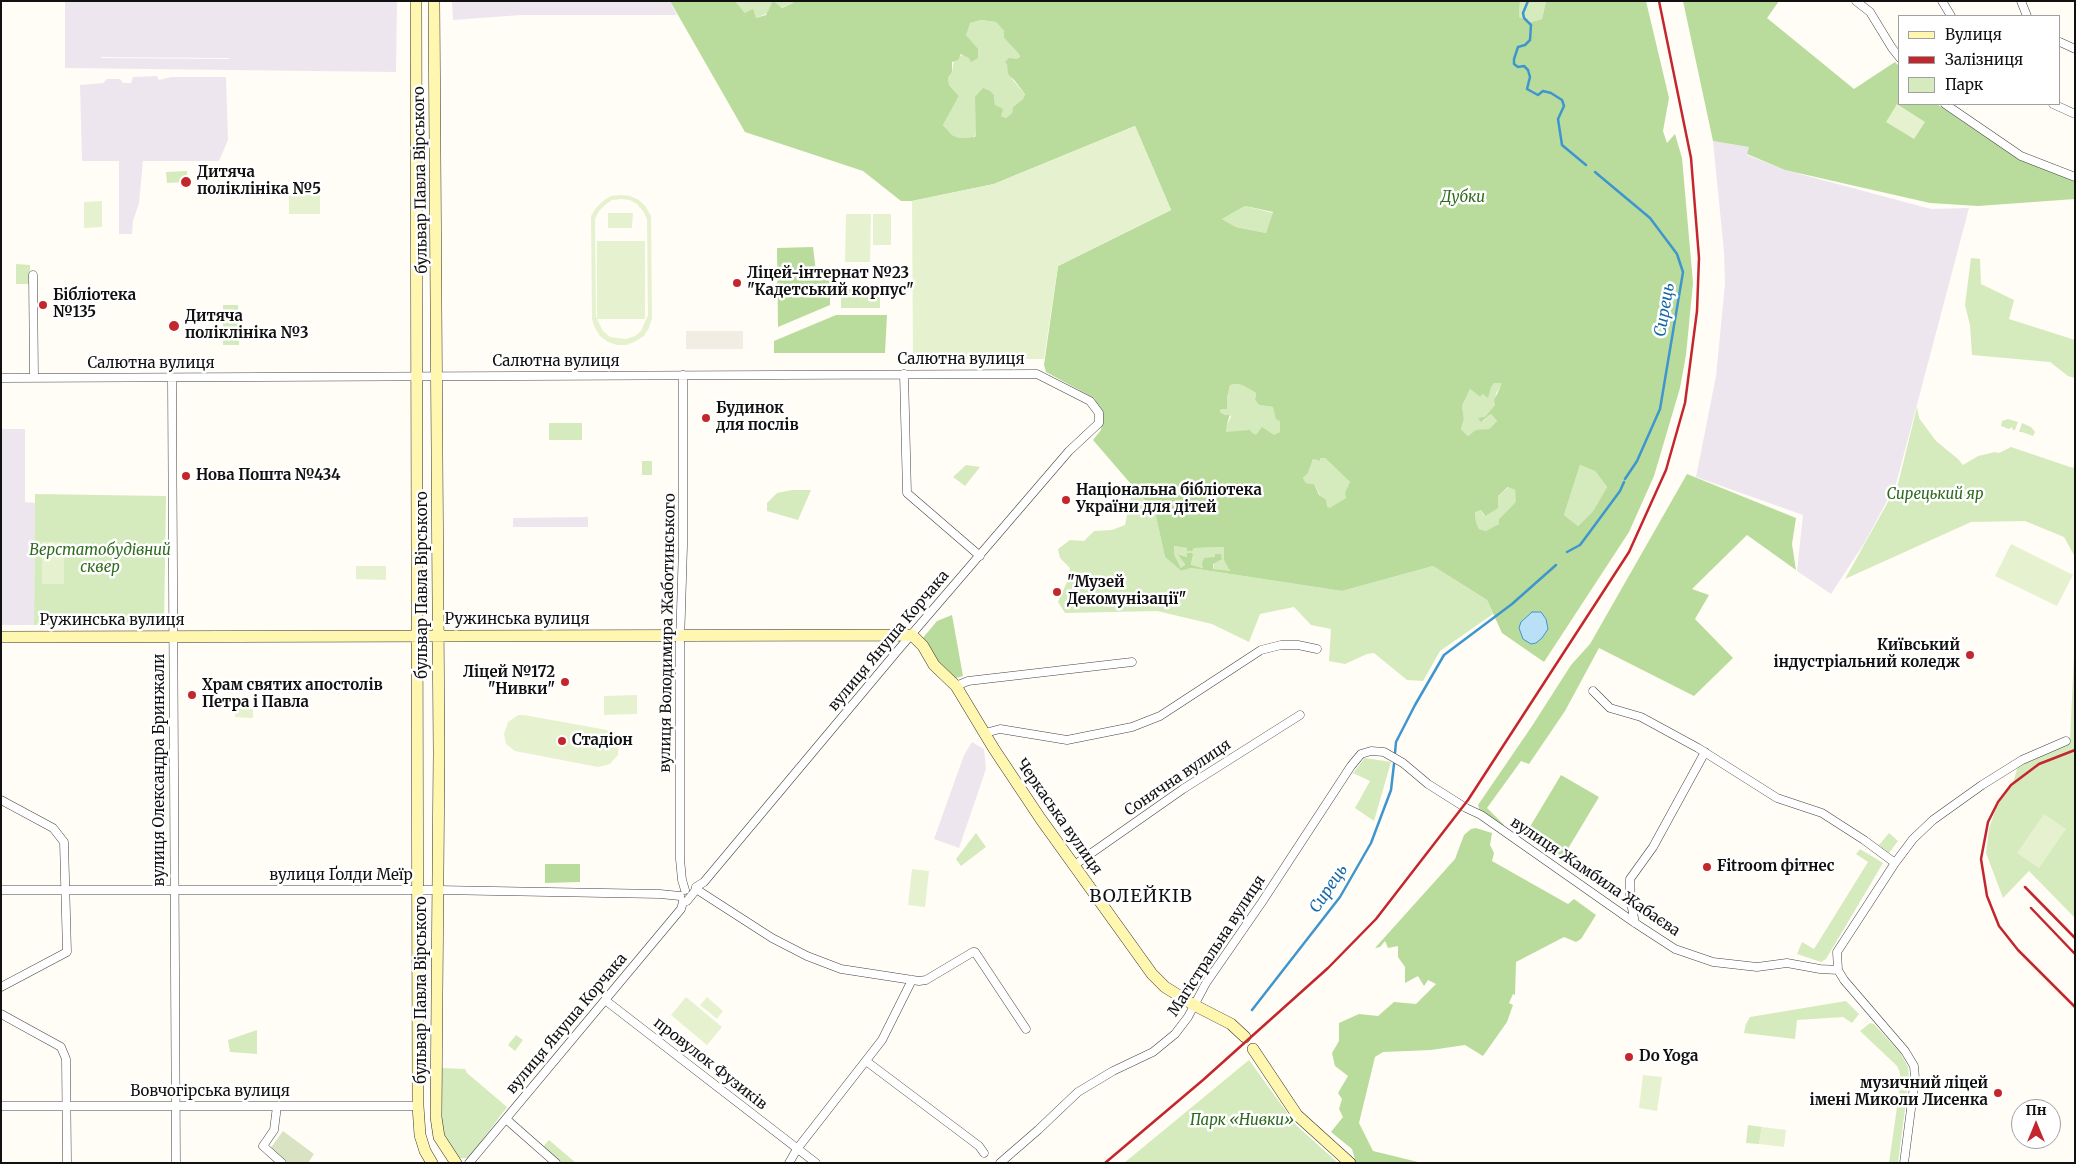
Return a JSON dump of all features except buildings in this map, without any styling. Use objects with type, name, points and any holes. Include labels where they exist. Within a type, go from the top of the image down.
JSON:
[{"type":"street","name":"бульвар Павла Вірського","points":[[416,1],[418,1106],[420,1135],[425,1151],[432,1163]]},
{"type":"street","name":"бульвар Павла Вірського","points":[[434,1],[438,376],[436,1117],[439,1137],[456,1163]]},
{"type":"street","points":[[1856,1],[1870,12],[1898,56]]},
{"type":"street","points":[[1942,1],[1951,15]]},
{"type":"street","points":[[2021,1],[2027,15]]},
{"type":"street","points":[[2061,42],[2075,49]]},
{"type":"street","points":[[1946,105],[2021,156],[2075,177]]},
{"type":"street","points":[[2056,105],[2075,114]]},
{"type":"street","points":[[33,275],[34,378]]},
{"type":"street","points":[[904,374],[907,493],[980,556]]},
{"type":"street","name":"Салютна вулиця","points":[[1,378],[1037,374],[1090,401],[1099,413]]},
{"type":"street","name":"вулиця Володимира Жаботинського","points":[[682,896],[680,859],[680,635],[683,546],[683,375]]},
{"type":"street","name":"вулиця Олександра Бринжали","points":[[172,378],[176,1163]]},
{"type":"street","name":"вулиця Януша Корчака","points":[[682,896],[687,901],[696,888],[704,882],[912,635],[1070,452],[1099,423],[1099,413]]},
{"type":"street","name":"Ружинська вулиця","points":[[1,637],[912,635]]},
{"type":"street","name":"Черкаська вулиця","points":[[912,635],[923,646],[934,665],[956,686],[1073,866],[1108,911],[1152,974],[1165,987],[1194,1005],[1231,1024],[1245,1037]]},
{"type":"street","points":[[985,733],[1000,729],[1067,740],[1132,727],[1160,716],[1261,650],[1281,645],[1298,645],[1317,649]]},
{"type":"street","points":[[956,686],[968,681],[1132,662]]},
{"type":"street","points":[[1593,691],[1610,708],[1641,717],[1705,752],[1777,798],[1822,814],[1864,840],[1896,863]]},
{"type":"street","name":"Сонячна вулиця","points":[[1073,866],[1183,789],[1300,715]]},
{"type":"street","points":[[1904,1163],[1915,1078],[1912,1062],[1859,995],[1844,980],[1838,970],[1837,952],[1896,863],[1913,840],[1932,820],[2022,760],[2066,741]]},
{"type":"street","name":"Магістральна вулиця","points":[[1000,1163],[1078,1092],[1113,1071],[1153,1052],[1175,1034],[1206,982],[1361,754],[1371,751],[1384,752],[1403,764]]},
{"type":"street","points":[[1635,923],[1630,898],[1630,879],[1654,848],[1705,752]]},
{"type":"street","name":"вулиця Жамбила Жабаєва","points":[[1403,764],[1428,784],[1466,808],[1481,815],[1635,923],[1676,948],[1713,962],[1757,966],[1787,963],[1838,970]]},
{"type":"street","points":[[1,800],[53,828],[64,842],[67,952],[1,987]]},
{"type":"street","name":"вулиця Ґолди Меїр","points":[[1,890],[438,890],[682,896],[690,884],[694,884],[696,888]]},
{"type":"street","points":[[696,888],[772,938],[829,966],[912,980],[926,980],[976,952],[1026,1029]]},
{"type":"street","name":"вулиця Януша Корчака","points":[[469,1163],[681,909],[682,896]]},
{"type":"street","points":[[789,1163],[797,1149],[882,1040],[912,980]]},
{"type":"street","name":"провулок Фузиків","points":[[605,1000],[797,1149]]},
{"type":"street","points":[[1,1014],[61,1047],[66,1059],[67,1163]]},
{"type":"street","points":[[1254,1049],[1297,1116],[1350,1163]]},
{"type":"street","points":[[866,1061],[979,1146],[984,1153]]},
{"type":"street","name":"Вовчогірська вулиця","points":[[1,1106],[418,1106]]},
{"type":"street","points":[[278,1106],[274,1130],[263,1146],[282,1163]]},
{"type":"street","points":[[506,1119],[556,1163]]},
{"type":"street","points":[[797,1149],[816,1163]]},
{"type":"shaded area","points":[[65,1],[397,1],[396,72],[65,68]],"holes":[[[101,57],[228,58],[230,59]]]},
{"type":"shaded area","points":[[452,1],[670,1],[677,15],[521,15],[453,20]]},
{"type":"shaded area","points":[[157,76],[159,80],[171,77],[226,77],[228,140],[219,161],[143,161],[139,203],[133,221],[132,234],[119,234],[119,161],[82,161],[80,85],[103,83],[107,79],[120,79],[123,83],[131,83],[133,77]]},
{"type":"shaded area","points":[[1713,141],[1750,147],[1747,155],[1785,170],[1931,209],[1969,208],[1896,484],[1865,542],[1831,594],[1797,571],[1803,515],[1696,477],[1716,376],[1725,284],[1724,252]]},
{"type":"shaded area","points":[[686,331],[743,331],[743,349],[686,349]]},
{"type":"shaded area","points":[[1,429],[25,429],[25,502],[35,503],[34,625],[1,625]]},
{"type":"shaded area","points":[[588,517],[588,527],[513,527],[513,518]]},
{"type":"shaded area","points":[[972,742],[984,749],[986,769],[959,848],[934,839],[964,755]]},
{"type":"green space","name":"Дубки","points":[[670,1],[735,1],[745,13],[753,9],[756,18],[766,15],[773,1],[782,8],[793,3],[793,1],[1520,1],[1519,17],[1531,22],[1542,19],[1546,1],[1646,1],[1669,98],[1663,131],[1667,143],[1675,134],[1682,158],[1693,283],[1686,355],[1680,388],[1654,476],[1629,532],[1544,662],[1502,633],[1487,600],[1433,566],[1342,591],[1191,568],[1181,571],[1165,557],[1155,512],[1093,440],[1101,430],[1103,417],[1094,398],[1046,372],[1044,365],[1058,266],[1171,210],[1135,126],[994,184],[912,201],[901,201],[863,171],[745,132]],"holes":[[[981,20],[996,22],[1004,31],[1004,38],[1019,54],[1020,57],[1016,59],[1009,58],[1005,62],[1008,74],[1025,94],[1023,99],[1013,107],[1012,113],[1006,118],[1001,116],[1003,109],[995,105],[994,95],[983,88],[975,97],[975,137],[959,138],[952,135],[943,125],[959,96],[949,85],[948,78],[952,72],[952,62],[958,60],[961,54],[969,58],[971,62],[978,58],[978,49],[966,35],[970,23]],[[1245,206],[1273,212],[1266,233],[1236,227],[1222,219]],[[1494,383],[1501,383],[1494,400],[1495,405],[1485,417],[1478,418],[1481,422],[1491,414],[1497,421],[1489,429],[1476,430],[1468,436],[1461,429],[1464,419],[1462,406],[1470,389],[1480,397],[1483,394],[1488,398]],[[1238,384],[1256,393],[1255,400],[1259,405],[1273,407],[1276,419],[1280,421],[1280,432],[1274,435],[1262,427],[1256,435],[1250,430],[1226,432],[1230,414],[1225,415],[1220,412],[1221,409],[1227,409],[1230,385]],[[1320,458],[1325,458],[1350,482],[1345,493],[1346,498],[1330,508],[1327,507],[1326,500],[1319,495],[1314,484],[1306,483],[1303,478],[1308,473],[1313,459],[1320,461]],[[1580,465],[1595,471],[1607,487],[1593,511],[1578,526],[1564,515]],[[1508,487],[1515,490],[1516,502],[1499,519],[1499,524],[1486,531],[1479,529],[1475,512],[1481,510],[1485,516],[1498,508],[1498,496]],[[1174,546],[1187,548],[1187,551],[1192,551],[1194,548],[1224,547],[1224,560],[1230,571],[1213,569],[1213,564],[1222,559],[1221,554],[1215,554],[1215,557],[1204,558],[1203,568],[1191,565],[1192,553],[1187,553],[1187,557],[1178,554],[1185,565],[1181,568],[1174,554]]]},
{"type":"green space","points":[[735,1],[793,1],[793,3],[756,18],[745,13]]},
{"type":"green space","points":[[1520,1],[1546,1],[1542,19],[1531,22],[1519,17]]},
{"type":"green space","points":[[1683,1],[1779,1],[1767,18],[1854,89],[1895,62],[1898,65],[1898,105],[1938,105],[2017,158],[2075,180],[2075,199],[1978,206],[1930,203],[1785,170],[1747,154],[1749,147],[1713,141]]},
{"type":"green space","points":[[981,20],[996,22],[1004,31],[1004,38],[1019,54],[1020,57],[1007,64],[1012,79],[1025,94],[1023,99],[1013,107],[1012,113],[1006,118],[1001,116],[995,105],[994,95],[974,137],[959,138],[952,135],[943,125],[959,96],[949,85],[948,78],[952,72],[954,60],[975,47],[966,35],[967,28],[970,23]]},
{"type":"green space","points":[[1897,104],[1925,122],[1914,139],[1886,122]]},
{"type":"green space","points":[[1135,126],[1171,210],[1058,266],[1044,359],[913,359],[912,201],[994,184]]},
{"type":"green space","points":[[187,171],[187,182],[167,183],[166,172]]},
{"type":"green space","points":[[289,192],[320,192],[320,214],[289,214]]},
{"type":"green space","points":[[611,196],[630,196],[639,200],[651,216],[652,318],[644,336],[627,345],[617,345],[608,342],[600,336],[592,319],[591,216],[603,201]],"holes":[[[612,200],[630,200],[637,204],[647,219],[648,315],[641,331],[635,336],[626,339],[610,337],[603,331],[596,315],[595,219],[599,211]]]},
{"type":"green space","points":[[102,201],[102,227],[84,228],[84,202]]},
{"type":"green space","points":[[1245,206],[1273,213],[1266,233],[1236,227],[1222,219]]},
{"type":"green space","points":[[608,213],[633,213],[632,228],[608,228]]},
{"type":"green space","points":[[846,214],[871,214],[870,262],[845,262]]},
{"type":"green space","points":[[873,214],[891,214],[891,245],[873,245]]},
{"type":"green space","points":[[597,241],[645,241],[645,319],[597,319]]},
{"type":"green space","points":[[813,247],[816,272],[830,274],[830,305],[778,327],[777,248]]},
{"type":"green space","points":[[1971,258],[1980,259],[1981,284],[2014,300],[2009,319],[2075,340],[2075,378],[2068,376],[2050,362],[1972,355],[1970,325],[1965,305]]},
{"type":"green space","points":[[16,264],[30,265],[30,284],[16,284]]},
{"type":"green space","points":[[841,289],[880,289],[880,308],[841,308]]},
{"type":"green space","points":[[223,305],[238,305],[239,345],[223,345]]},
{"type":"green space","points":[[836,315],[887,315],[885,353],[774,353],[774,341]]},
{"type":"green space","points":[[1494,383],[1501,383],[1496,393],[1495,405],[1482,422],[1491,414],[1497,421],[1489,429],[1476,431],[1468,436],[1461,429],[1464,419],[1462,406],[1470,389],[1480,397]]},
{"type":"green space","points":[[1238,384],[1256,393],[1255,400],[1259,405],[1273,407],[1280,421],[1281,432],[1274,435],[1269,433],[1256,435],[1226,432],[1227,424],[1231,417],[1230,414],[1225,415],[1220,412],[1221,409],[1227,409],[1230,385]]},
{"type":"green space","name":"Сирецький яр","points":[[1917,407],[1919,418],[1936,441],[1963,465],[1978,456],[1995,452],[1999,453],[2011,447],[2073,468],[2075,463],[2075,557],[2064,537],[2025,521],[1971,522],[1845,579],[1898,484]]},
{"type":"green space","points":[[2008,419],[2018,422],[2015,430],[2012,427],[2009,429],[2001,426],[2002,421]]},
{"type":"green space","points":[[549,423],[582,423],[582,440],[549,440]]},
{"type":"green space","points":[[2022,423],[2031,427],[2035,432],[2033,436],[2019,432]]},
{"type":"green space","points":[[1320,458],[1325,458],[1350,482],[1346,498],[1330,509],[1326,507],[1314,484],[1306,483],[1303,478],[1308,473],[1313,459],[1320,461]]},
{"type":"green space","points":[[642,461],[652,461],[652,475],[642,475]]},
{"type":"green space","points":[[966,465],[980,467],[965,486],[953,477]]},
{"type":"green space","points":[[1580,465],[1595,471],[1607,487],[1593,511],[1578,526],[1564,515]]},
{"type":"green space","points":[[1687,474],[1796,518],[1792,544],[1796,570],[1747,535],[1692,589],[1709,595],[1695,619],[1733,658],[1694,696],[1599,648],[1565,711],[1529,764],[1521,761],[1487,808],[1504,825],[1500,827],[1481,815],[1478,805],[1571,665],[1590,644]]},
{"type":"green space","points":[[1133,487],[1155,512],[1165,557],[1181,571],[1191,568],[1342,591],[1433,566],[1487,600],[1493,614],[1440,651],[1423,681],[1407,680],[1374,653],[1367,654],[1345,664],[1329,661],[1331,629],[1311,625],[1294,607],[1260,614],[1249,642],[1212,624],[1157,611],[1065,613],[1058,602],[1069,577],[1070,568],[1060,558],[1058,549],[1070,540],[1084,541],[1094,531],[1112,530],[1125,525]]},
{"type":"green space","points":[[1509,487],[1515,490],[1517,502],[1499,519],[1499,524],[1486,531],[1479,529],[1475,511],[1481,510],[1484,516],[1498,496]]},
{"type":"green space","points":[[792,490],[811,490],[798,520],[767,511],[767,503],[777,493]]},
{"type":"green space","name":"Верстатобудівний сквер","points":[[35,494],[166,496],[164,625],[34,625]]},
{"type":"green space","points":[[42,542],[64,542],[64,584],[42,584]]},
{"type":"green space","points":[[2011,544],[2073,575],[2057,606],[1995,576]]},
{"type":"green space","points":[[1174,546],[1187,548],[1224,547],[1230,572],[1213,569],[1215,557],[1204,568],[1191,566],[1193,555],[1187,557],[1179,554],[1185,566],[1181,568],[1174,554]]},
{"type":"green space","points":[[356,566],[386,566],[386,580],[356,579]]},
{"type":"green space","points":[[952,615],[963,676],[956,678],[937,663],[922,639],[937,621]]},
{"type":"green space","points":[[2075,632],[2075,918],[2029,871],[2003,898],[1986,853],[1989,829],[1996,807],[2013,783],[2018,766],[2070,742]]},
{"type":"green space","points":[[637,695],[637,714],[604,715],[604,696]]},
{"type":"green space","points":[[235,707],[253,707],[253,718],[235,717]]},
{"type":"green space","name":"Стадіон","points":[[518,715],[607,730],[612,733],[619,743],[618,755],[610,764],[598,767],[515,751],[506,744],[504,734],[508,722]]},
{"type":"green space","points":[[1365,758],[1391,762],[1374,821],[1355,808],[1370,781],[1353,773]]},
{"type":"green space","points":[[1561,775],[1599,797],[1563,857],[1525,835]]},
{"type":"green space","points":[[2044,814],[2066,829],[2039,868],[2017,853]]},
{"type":"green space","points":[[1476,828],[1492,833],[1490,845],[1494,853],[1492,861],[1568,904],[1574,899],[1596,915],[1581,939],[1576,942],[1564,937],[1516,962],[1515,995],[1513,994],[1509,1003],[1513,1005],[1507,1022],[1483,1056],[1465,1045],[1431,1050],[1383,1052],[1375,1057],[1359,1123],[1373,1151],[1422,1163],[1356,1163],[1352,1149],[1331,1132],[1343,1117],[1339,1109],[1342,1099],[1338,1093],[1348,1076],[1335,1066],[1332,1053],[1339,1041],[1339,1023],[1359,1014],[1378,1016],[1394,1002],[1416,1004],[1436,984],[1428,980],[1424,986],[1418,976],[1405,983],[1405,967],[1398,957],[1398,946],[1388,948],[1385,941],[1380,947],[1375,948],[1455,859],[1464,835],[1471,829]]},
{"type":"green space","points":[[976,833],[986,847],[961,866],[956,859]]},
{"type":"green space","points":[[1889,833],[1898,841],[1889,853],[1879,845]]},
{"type":"green space","points":[[1860,849],[1883,863],[1826,959],[1821,962],[1797,954],[1802,942],[1814,949],[1868,862],[1856,854]]},
{"type":"green space","points":[[545,864],[580,864],[580,882],[545,883]]},
{"type":"green space","points":[[912,869],[929,871],[925,907],[908,905]]},
{"type":"green space","points":[[686,997],[722,1027],[707,1045],[671,1015]]},
{"type":"green space","points":[[707,997],[723,1011],[717,1019],[700,1005]]},
{"type":"green space","points":[[1846,1001],[1859,1014],[1852,1023],[1843,1017],[1797,1020],[1795,1039],[1744,1033],[1750,1017]]},
{"type":"green space","points":[[1870,1023],[1874,1024],[1901,1054],[1908,1067],[1909,1078],[1898,1163],[1889,1163],[1900,1086],[1900,1072],[1897,1066],[1860,1031]]},
{"type":"green space","points":[[257,1030],[257,1054],[230,1052],[228,1040]]},
{"type":"green space","points":[[516,1035],[523,1040],[515,1051],[508,1045]]},
{"type":"green space","name":"Парк «Нивки»","points":[[1249,1060],[1296,1125],[1338,1163],[1124,1163]]},
{"type":"green space","points":[[442,1068],[465,1069],[467,1073],[507,1107],[469,1158],[458,1158],[443,1138],[441,1119]]},
{"type":"green space","points":[[1643,1075],[1662,1077],[1657,1111],[1639,1108]]},
{"type":"green space","points":[[1748,1125],[1762,1127],[1759,1144],[1746,1143]]},
{"type":"green space","points":[[1762,1127],[1786,1130],[1784,1147],[1759,1144]]},
{"type":"green space","points":[[283,1131],[314,1154],[308,1163],[288,1163],[270,1149]]},
{"type":"green space","points":[[549,1140],[576,1163],[556,1163],[541,1149]]},
{"type":"water","points":[[1532,612],[1541,612],[1546,619],[1548,629],[1542,638],[1536,643],[1531,644],[1523,639],[1519,628],[1521,622]]},
{"type":"waterway","name":"Сирець","points":[[1528,1],[1523,13],[1524,18],[1531,25],[1530,40],[1525,45],[1518,47],[1514,64],[1518,67],[1524,66],[1528,70],[1530,77],[1527,89],[1538,95],[1543,91],[1551,93],[1562,100],[1564,106],[1558,119],[1562,145],[1586,165]]},
{"type":"waterway","name":"Сирець","points":[[1595,172],[1650,218],[1677,254],[1683,272],[1660,409],[1637,461],[1625,479]]},
{"type":"waterway","name":"Сирець","points":[[1567,552],[1580,545],[1620,491],[1624,482]]},
{"type":"waterway","name":"Сирець","points":[[1395,753],[1396,742],[1444,655],[1512,604],[1556,565]]},
{"type":"waterway","name":"Сирець","points":[[1252,1010],[1340,897],[1371,843],[1391,790],[1394,764]]},
{"type":"railway","points":[[1105,1163],[1203,1080],[1328,968],[1376,919],[1468,800],[1629,552],[1666,470],[1685,403],[1697,311],[1699,258],[1691,158],[1659,1]]},
{"type":"railway","points":[[2075,750],[2039,764],[2011,785],[1998,802],[1988,822],[1981,859],[1987,896],[1999,926],[2018,950],[2075,1007]]},
{"type":"railway","points":[[2025,887],[2075,938]]},
{"type":"railway","points":[[2031,908],[2075,954]]},
{"type":"place","name":"Дитяча поліклініка №5","points":[[186,182]]},
{"type":"place","name":"Ліцей-інтернат №23 \"Кадетський корпус\"","points":[[737,283]]},
{"type":"place","name":"Бібліотека №135","points":[[43,305]]},
{"type":"place","name":"Дитяча поліклініка №3","points":[[174,326]]},
{"type":"place","name":"Будинок для послів","points":[[706,418]]},
{"type":"place","name":"Нова Пошта №434","points":[[186,476]]},
{"type":"place","name":"Національна бібліотека України для дітей","points":[[1066,500]]},
{"type":"place","name":"\"Музей Декомунізації\"","points":[[1057,592]]},
{"type":"place","name":"Київський індустріальний коледж","points":[[1970,655]]},
{"type":"place","name":"Ліцей №172 \"Нивки\"","points":[[565,682]]},
{"type":"place","name":"Храм святих апостолів Петра і Павла","points":[[192,695]]},
{"type":"place","name":"Стадіон","points":[[562,741]]},
{"type":"place","name":"Fitroom фітнес","points":[[1707,867]]},
{"type":"place","name":"Do Yoga","points":[[1629,1057]]},
{"type":"place","name":"музичний ліцей імені Миколи Лисенка","points":[[1998,1093]]},
{"type":"district","name":"ВОЛЕЙКІВ","points":[[1141,897]]}]
